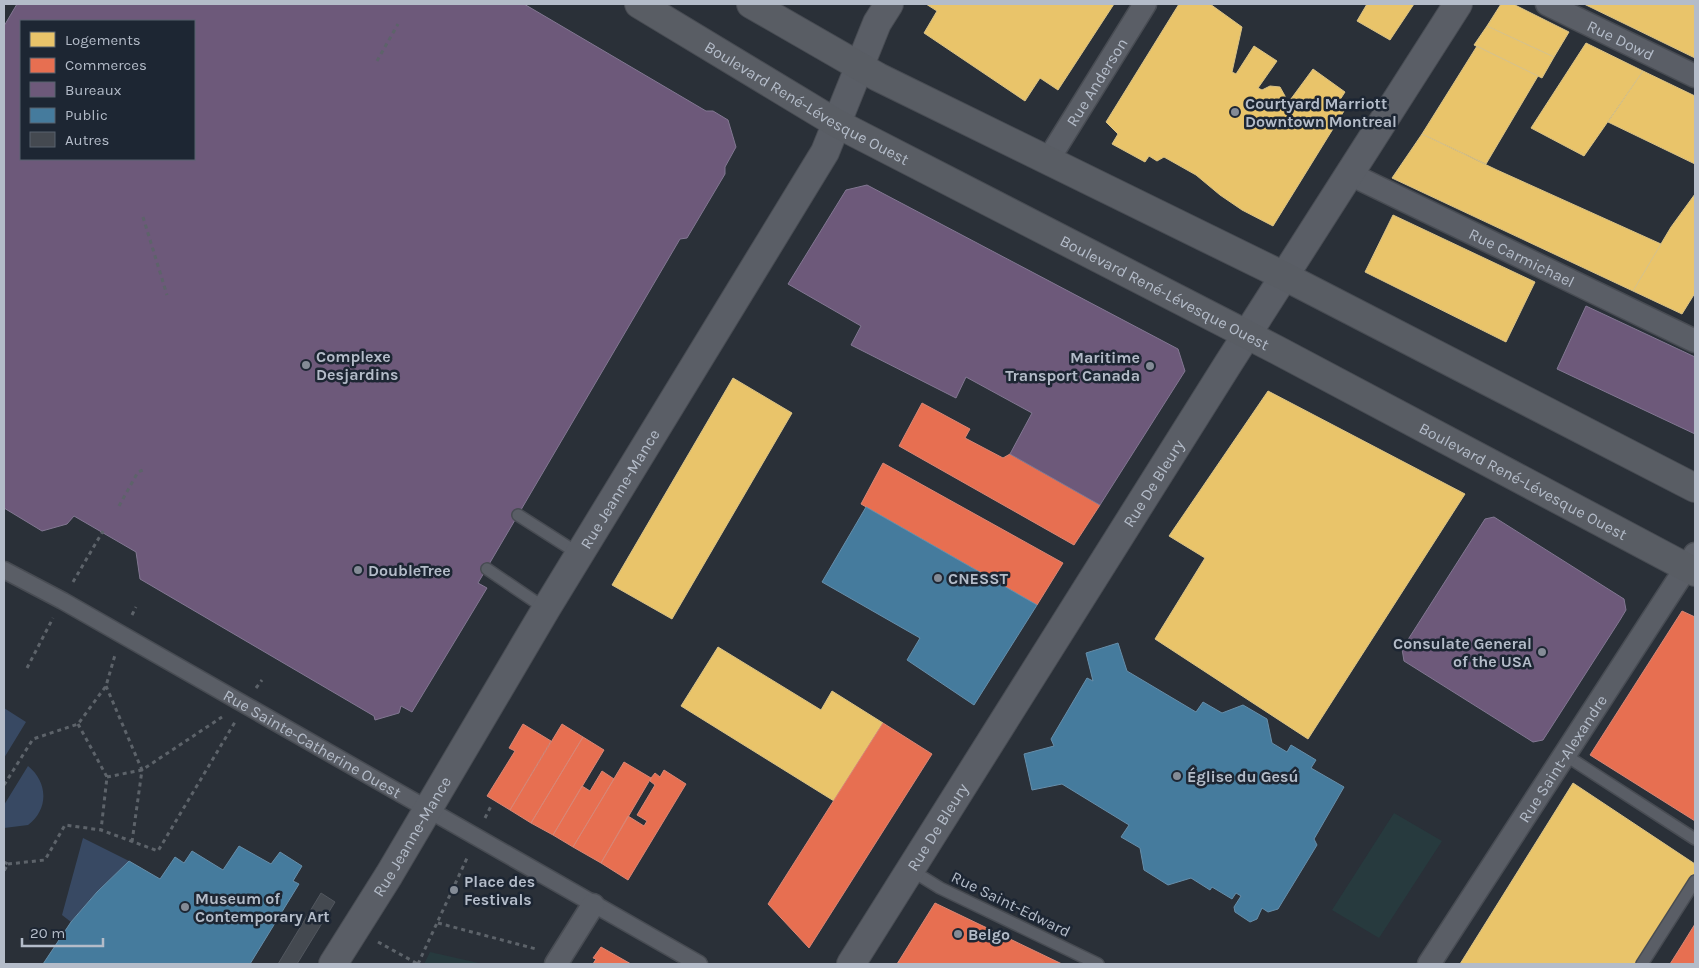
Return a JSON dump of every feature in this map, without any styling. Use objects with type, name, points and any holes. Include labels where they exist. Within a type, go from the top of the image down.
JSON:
[{"type":"main road","name":"Boulevard René-Lévesque Ouest","points":[[638,4],[836,123],[1692,565]]},
{"type":"main road","points":[[751,4],[860,67],[1284,276],[1695,488]]},
{"type":"street","name":"Rue Jeanne-Mance","points":[[332,964],[427,811],[579,554],[820,160],[877,23],[889,4]]},
{"type":"street","name":"Rue Anderson","points":[[1048,160],[1145,4]]},
{"type":"street","name":"Rue De Bleury","points":[[851,964],[1247,334],[1458,4]]},
{"type":"street","name":"Rue Dowd","points":[[1547,4],[1695,76]]},
{"type":"street","name":"Rue Carmichael","points":[[1350,174],[1695,341]]},
{"type":"street","name":"Rue Saint-Alexandre","points":[[1429,964],[1692,565]]},
{"type":"street","name":"Rue Sainte-Catherine Ouest","points":[[4,570],[63,601],[245,704],[427,811],[699,964]]},
{"type":"street","points":[[556,964],[592,905]]},
{"type":"lane","points":[[518,515],[579,554]]},
{"type":"lane","points":[[487,569],[546,609]]},
{"type":"lane","points":[[1565,755],[1695,838]]},
{"type":"lane","name":"Rue Saint-Edward","points":[[911,870],[940,888],[1098,964]]},
{"type":"lane","points":[[1642,964],[1695,881]]},
{"type":"path","points":[[378,61],[398,24]]},
{"type":"path","points":[[143,217],[167,295]]},
{"type":"path","points":[[120,506],[138,472],[145,469]]},
{"type":"path","points":[[4,862],[8,864],[45,860],[65,825],[101,830],[158,852],[245,704],[262,680]]},
{"type":"path","points":[[4,785],[33,739],[78,724],[106,686],[142,770],[132,842]]},
{"type":"path","points":[[106,777],[142,770],[215,720],[245,704]]},
{"type":"path","points":[[78,724],[106,777],[101,830]]},
{"type":"path","points":[[375,941],[418,964],[491,806]]},
{"type":"path","points":[[4,871],[8,864]]},
{"type":"path","points":[[438,923],[539,949]]},
{"type":"green space","points":[[1394,813],[1442,841],[1379,938],[1332,910]]},
{"type":"green space","points":[[430,952],[483,964],[424,964]]},
{"type":"water","points":[[4,708],[26,722],[4,758]]},
{"type":"water","points":[[28,766],[35,772],[42,787],[43,804],[35,819],[28,825],[4,828],[4,805]]},
{"type":"water","points":[[83,838],[129,861],[97,892],[71,922],[62,915]]},
{"type":"building: Logements","points":[[926,4],[1114,4],[1058,90],[1040,78],[1025,101],[924,33],[937,11]]},
{"type":"building: Logements","points":[[1179,4],[1210,4],[1242,27],[1232,72],[1236,74],[1254,46],[1277,61],[1258,88],[1262,90],[1270,86],[1280,87],[1285,96],[1285,107],[1313,69],[1345,92],[1336,106],[1344,111],[1273,226],[1242,210],[1196,175],[1164,157],[1157,161],[1149,156],[1145,162],[1112,144],[1118,134],[1106,122]]},
{"type":"building: Logements","points":[[1367,4],[1414,4],[1390,40],[1357,21]]},
{"type":"building: Logements","points":[[1501,4],[1513,4],[1569,32],[1554,57],[1487,26]]},
{"type":"building: Logements","points":[[1584,4],[1695,4],[1695,58]]},
{"type":"building: Logements","points":[[1487,26],[1554,57],[1542,78],[1474,45]]},
{"type":"building: Logements","points":[[1586,43],[1643,71],[1584,156],[1531,128]]},
{"type":"building: Logements","points":[[1477,46],[1538,76],[1486,164],[1422,134]]},
{"type":"building: Logements","points":[[1643,71],[1695,96],[1695,164],[1608,122]]},
{"type":"building: Logements","points":[[1422,134],[1661,244],[1633,291],[1392,178]]},
{"type":"building: Logements","points":[[1695,194],[1695,293],[1682,314],[1633,291],[1671,227]]},
{"type":"building: Logements","points":[[1393,215],[1535,282],[1506,342],[1365,272]]},
{"type":"building: Logements","points":[[733,378],[792,413],[672,619],[612,585]]},
{"type":"building: Logements","points":[[1268,391],[1465,494],[1308,739],[1155,639],[1205,558],[1169,536]]},
{"type":"building: Logements","points":[[718,647],[821,710],[832,691],[883,723],[834,801],[681,706]]},
{"type":"building: Logements","points":[[1573,783],[1695,864],[1695,873],[1637,964],[1460,964]]},
{"type":"building: Commerces","points":[[922,403],[970,429],[965,438],[1003,458],[1010,454],[1100,505],[1074,545],[899,446]]},
{"type":"building: Commerces","points":[[883,463],[1063,563],[1037,605],[861,504]]},
{"type":"building: Commerces","points":[[1682,611],[1695,617],[1695,821],[1590,755]]},
{"type":"building: Commerces","points":[[883,723],[932,754],[809,948],[768,904]]},
{"type":"building: Commerces","points":[[523,724],[551,741],[510,810],[487,796],[515,751],[509,748]]},
{"type":"building: Commerces","points":[[562,724],[583,737],[531,823],[510,810]]},
{"type":"building: Commerces","points":[[583,737],[604,750],[553,835],[531,823]]},
{"type":"building: Commerces","points":[[624,762],[651,778],[601,863],[573,847]]},
{"type":"building: Commerces","points":[[664,770],[686,784],[628,880],[601,863],[628,816],[644,826],[647,821],[637,815],[655,785],[650,781],[651,778],[655,773],[660,777]]},
{"type":"building: Commerces","points":[[602,771],[614,779],[573,847],[553,835],[582,786],[590,791]]},
{"type":"building: Commerces","name":"Belgo","points":[[935,903],[1062,964],[897,964]]},
{"type":"building: Commerces","points":[[1695,924],[1695,964],[1670,964],[1682,945]]},
{"type":"building: Commerces","points":[[601,947],[631,964],[593,964],[596,959],[593,958]]},
{"type":"building: Bureaux","name":"Complexe Desjardins","points":[[17,4],[524,4],[706,111],[713,111],[728,120],[736,147],[725,167],[725,174],[687,238],[680,239],[478,583],[487,588],[412,712],[401,706],[399,713],[375,720],[374,716],[140,579],[136,552],[74,516],[67,524],[42,531],[4,508],[4,26]]},
{"type":"building: Bureaux","points":[[867,185],[1178,349],[1185,371],[1100,505],[1010,454],[1032,413],[966,377],[956,398],[851,345],[861,326],[788,284],[846,190]]},
{"type":"building: Bureaux","points":[[1586,306],[1695,357],[1695,434],[1557,369]]},
{"type":"building: Bureaux","points":[[1494,517],[1624,599],[1626,610],[1543,740],[1533,742],[1404,661],[1402,649],[1485,519]]},
{"type":"building: Public","points":[[866,507],[1037,605],[974,705],[907,660],[920,638],[822,582]]},
{"type":"building: Public","name":"Église du Gesú","points":[[1118,643],[1127,671],[1196,712],[1203,702],[1222,713],[1243,705],[1267,719],[1272,743],[1287,752],[1291,745],[1316,760],[1311,768],[1344,787],[1314,839],[1317,845],[1278,909],[1268,912],[1262,908],[1257,919],[1250,922],[1235,912],[1234,907],[1241,896],[1236,893],[1232,899],[1212,887],[1210,890],[1191,878],[1168,885],[1144,870],[1140,848],[1121,837],[1129,825],[1062,784],[1032,790],[1024,754],[1054,746],[1051,739],[1087,678],[1093,681],[1086,653]]},
{"type":"building: Public","name":"Museum of Contemporary Art","points":[[239,846],[271,864],[280,852],[302,866],[293,881],[299,884],[250,964],[43,964],[71,922],[97,892],[129,861],[160,879],[175,857],[184,863],[192,851],[223,870]]},
{"type":"building: Autres","points":[[321,893],[335,902],[297,964],[278,964]]},
{"type":"place","name":"Courtyard Marriott Downtown Montreal","points":[[1235,112]]},
{"type":"place","name":"Complexe Desjardins","points":[[306,365]]},
{"type":"place","name":"Maritime Transport Canada","points":[[1150,366]]},
{"type":"place","name":"DoubleTree","points":[[358,570]]},
{"type":"place","name":"CNESST","points":[[938,578]]},
{"type":"place","name":"Consulate General of the USA","points":[[1542,652]]},
{"type":"place","name":"Église du Gesú","points":[[1177,776]]},
{"type":"place","name":"Place des Festivals","points":[[454,890]]},
{"type":"place","name":"Museum of Contemporary Art","points":[[185,907]]},
{"type":"place","name":"Belgo","points":[[958,934]]}]
